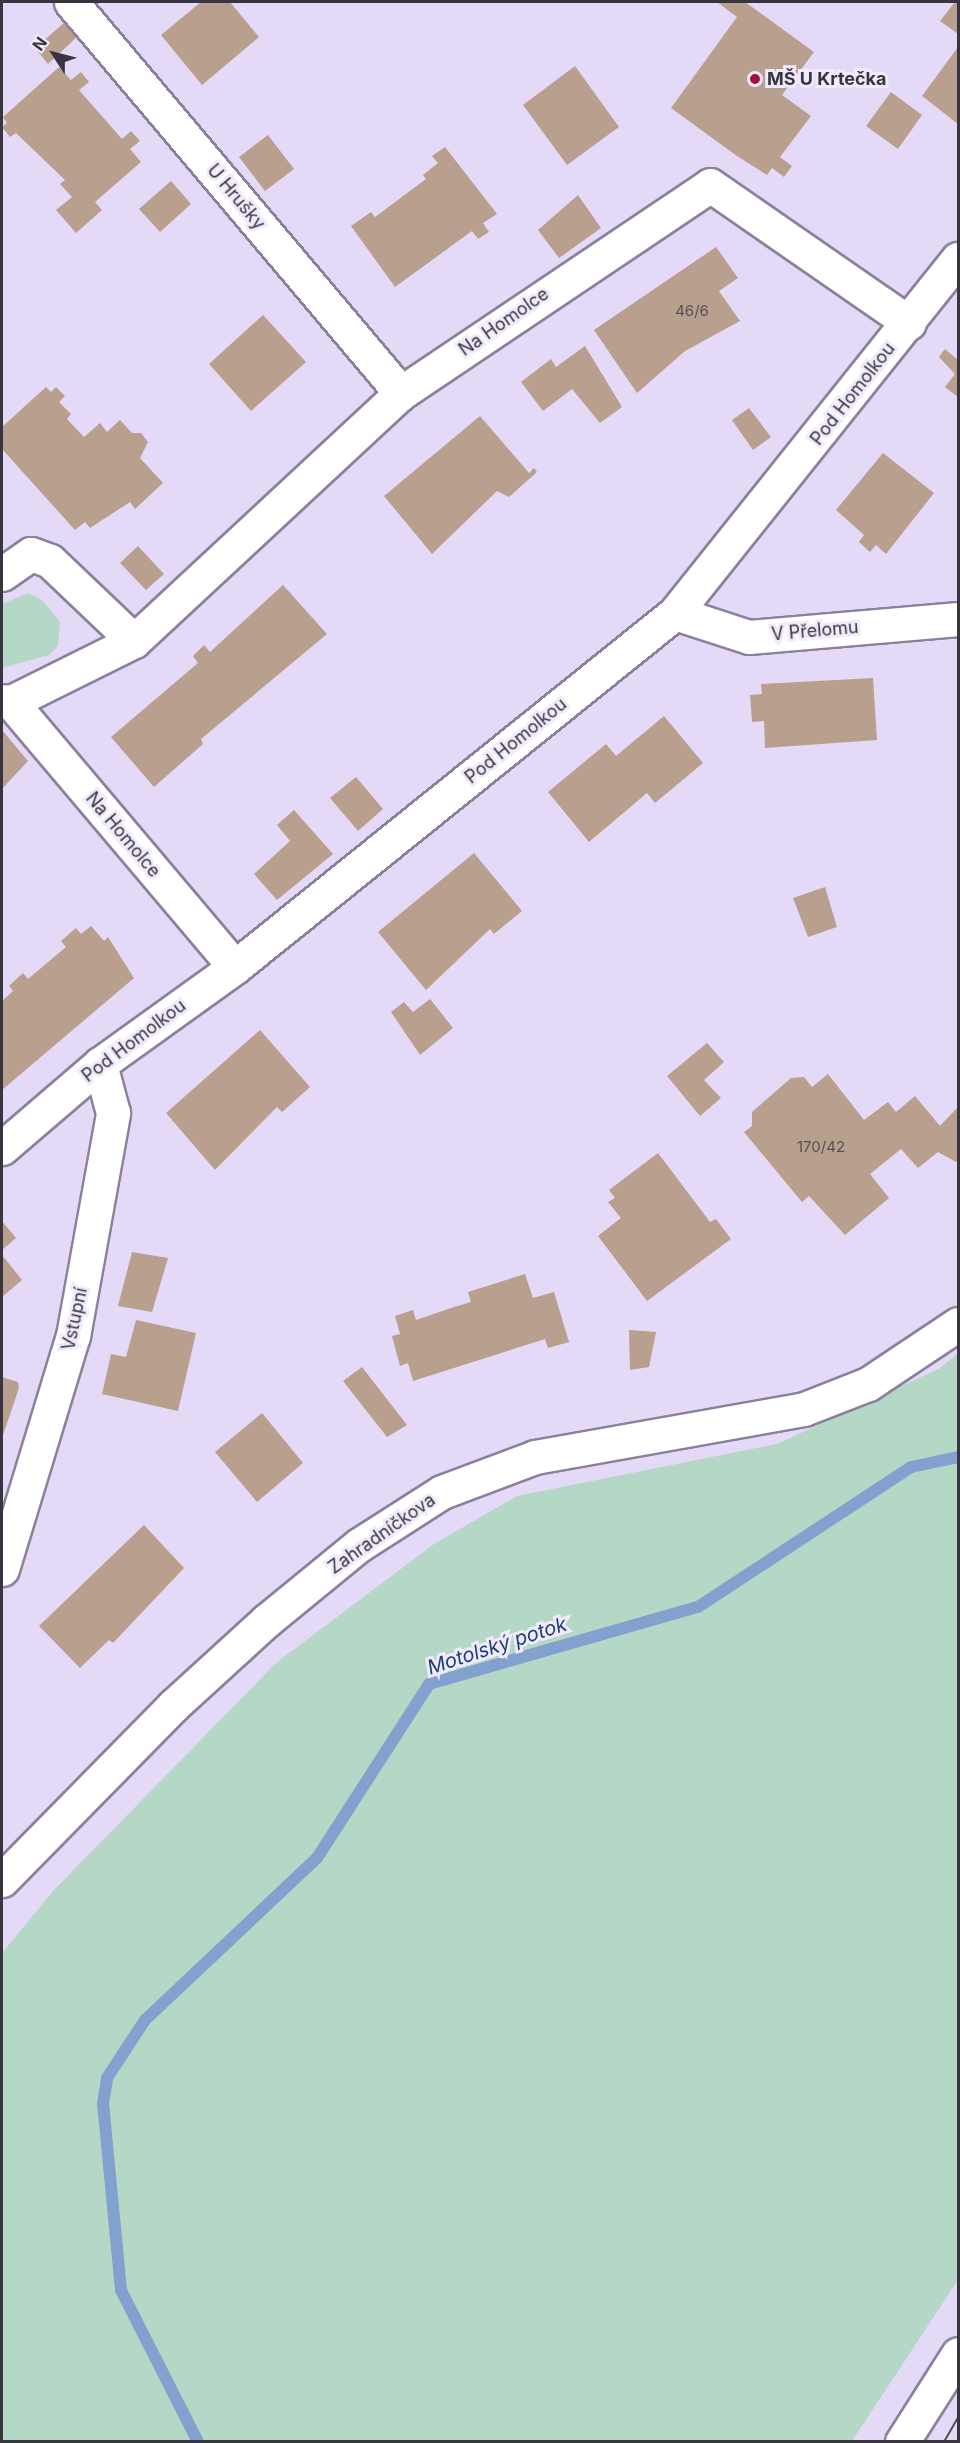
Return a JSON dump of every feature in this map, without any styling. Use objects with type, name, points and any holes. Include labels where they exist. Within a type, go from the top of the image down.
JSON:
[{"type":"street","name":"U Hrušky","points":[[71,2],[401,393]]},
{"type":"street","name":"Na Homolce","points":[[235,967],[6,702],[134,640],[401,393],[710,185],[909,323]]},
{"type":"street","name":"Pod Homolkou","points":[[2,1148],[100,1064],[235,967],[675,613],[958,259]]},
{"type":"street","points":[[2,574],[31,554],[50,561],[134,640]]},
{"type":"street","name":"V Přelomu","points":[[675,613],[748,637],[958,619]]},
{"type":"street","name":"Vstupní","points":[[2,1569],[73,1336],[113,1113],[100,1064]]},
{"type":"street","name":"Zahradníčkova","points":[[2,1880],[174,1705],[266,1621],[359,1545],[442,1492],[535,1457],[804,1409],[868,1383],[958,1324]]},
{"type":"street","points":[[902,2442],[958,2354]]},
{"type":"green space","points":[[28,593],[42,600],[60,622],[58,646],[49,655],[2,668],[2,604]]},
{"type":"green space","points":[[958,1353],[958,2280],[852,2441],[2,2442],[2,1953],[54,1890],[276,1663],[434,1544],[517,1496],[777,1444],[940,1368]]},
{"type":"building","points":[[201,2],[230,2],[259,37],[202,85],[161,35]]},
{"type":"building","points":[[717,2],[745,2],[814,52],[782,95],[811,116],[780,157],[792,166],[784,177],[772,168],[767,175],[671,108],[737,17]]},
{"type":"building","points":[[955,2],[958,2],[958,34],[940,21]]},
{"type":"building","points":[[65,22],[77,37],[48,64],[35,48]]},
{"type":"building","points":[[958,47],[958,124],[922,96]]},
{"type":"building","points":[[575,66],[619,127],[567,165],[523,105]]},
{"type":"building","points":[[59,67],[71,80],[81,72],[89,82],[79,90],[122,139],[131,131],[140,141],[130,149],[141,162],[95,202],[102,210],[76,233],[56,210],[72,197],[60,184],[65,180],[16,133],[10,137],[2,127],[7,123],[3,117]]},
{"type":"building","points":[[891,92],[922,115],[898,149],[866,126]]},
{"type":"building","points":[[268,135],[294,169],[265,191],[239,157]]},
{"type":"building","points":[[445,147],[497,214],[483,223],[489,232],[478,239],[472,231],[395,287],[351,226],[371,212],[375,217],[426,179],[423,175],[438,163],[432,156]]},
{"type":"building","points":[[171,181],[191,204],[160,232],[139,209]]},
{"type":"building","points":[[578,195],[601,228],[559,258],[538,230]]},
{"type":"building","points":[[716,247],[738,278],[719,291],[740,321],[685,351],[637,393],[594,330]]},
{"type":"building","points":[[263,315],[306,362],[251,411],[209,364]]},
{"type":"building","points":[[585,346],[622,407],[600,423],[572,389],[543,411],[521,382],[551,359],[556,367]]},
{"type":"building","points":[[945,349],[958,360],[958,397],[945,387],[955,374],[939,357]]},
{"type":"building","points":[[46,387],[51,392],[56,387],[65,396],[59,402],[71,414],[67,419],[84,437],[100,423],[107,432],[120,420],[132,433],[141,433],[148,442],[140,458],[163,483],[135,509],[130,502],[90,528],[85,522],[75,530],[2,449],[2,427]]},
{"type":"building","points":[[749,408],[771,437],[753,450],[732,420]]},
{"type":"building","points":[[480,416],[529,473],[534,468],[537,472],[509,497],[497,491],[432,554],[384,496]]},
{"type":"building","points":[[883,453],[934,493],[886,554],[876,545],[870,552],[859,542],[864,535],[836,510]]},
{"type":"building","points":[[138,546],[164,574],[146,590],[120,563]]},
{"type":"building","points":[[283,585],[327,634],[201,739],[203,744],[154,787],[111,737],[198,663],[193,656],[204,645],[210,652]]},
{"type":"building","points":[[873,678],[877,740],[765,748],[764,721],[752,722],[750,695],[762,694],[761,684]]},
{"type":"building","points":[[664,716],[703,763],[655,803],[647,793],[589,842],[548,792],[606,744],[616,756]]},
{"type":"building","points":[[2,730],[28,761],[2,789]]},
{"type":"building","points":[[356,777],[383,809],[358,831],[330,798]]},
{"type":"building","points":[[294,810],[333,854],[277,900],[254,874],[290,841],[277,825]]},
{"type":"building","points":[[474,853],[522,911],[494,934],[490,929],[426,990],[378,932]]},
{"type":"building","points":[[825,887],[837,927],[808,937],[793,898]]},
{"type":"building","points":[[91,926],[104,941],[108,937],[134,978],[2,1090],[2,1001],[13,991],[9,986],[23,973],[28,979],[66,947],[61,941],[76,928],[81,934]]},
{"type":"building","points":[[430,999],[453,1028],[420,1055],[391,1012],[404,1002],[413,1012]]},
{"type":"building","points":[[260,1030],[310,1087],[282,1112],[277,1107],[215,1170],[166,1113]]},
{"type":"building","points":[[707,1043],[724,1062],[704,1080],[721,1098],[700,1116],[667,1076]]},
{"type":"building","points":[[828,1074],[864,1120],[888,1102],[896,1112],[915,1096],[940,1126],[958,1107],[958,1163],[938,1152],[918,1168],[901,1149],[870,1174],[889,1198],[845,1235],[809,1196],[802,1202],[744,1132],[752,1126],[752,1112],[791,1078],[804,1077],[812,1087]]},
{"type":"building","points":[[658,1153],[710,1222],[716,1219],[731,1239],[647,1301],[598,1236],[621,1218],[608,1202],[615,1198],[609,1190]]},
{"type":"building","points":[[2,1221],[16,1238],[2,1250]]},
{"type":"building","points":[[132,1252],[168,1258],[152,1312],[118,1306]]},
{"type":"building","points":[[2,1255],[22,1280],[2,1297]]},
{"type":"building","points":[[525,1274],[533,1298],[554,1292],[569,1342],[548,1348],[545,1339],[413,1381],[408,1363],[400,1366],[392,1336],[400,1334],[395,1316],[413,1310],[416,1320],[471,1302],[468,1292]]},
{"type":"building","points":[[136,1320],[196,1333],[178,1411],[102,1394],[111,1354],[126,1357]]},
{"type":"building","points":[[629,1330],[656,1332],[649,1367],[630,1370]]},
{"type":"building","points":[[362,1367],[407,1425],[387,1437],[343,1381]]},
{"type":"building","points":[[2,1377],[18,1382],[19,1388],[2,1438]]},
{"type":"building","points":[[262,1413],[303,1463],[257,1502],[215,1452]]},
{"type":"building","points":[[144,1525],[184,1568],[113,1643],[109,1640],[80,1668],[39,1626]]},
{"type":"waterway","name":"Motolský potok","points":[[198,2442],[121,2290],[103,2104],[107,2078],[145,2020],[317,1858],[429,1684],[698,1607],[911,1467],[958,1457]]},
{"type":"tram line","points":[[944,2442],[958,2418]]},
{"type":"place","name":"MŠ U Krtečka","points":[[755,79]]}]
